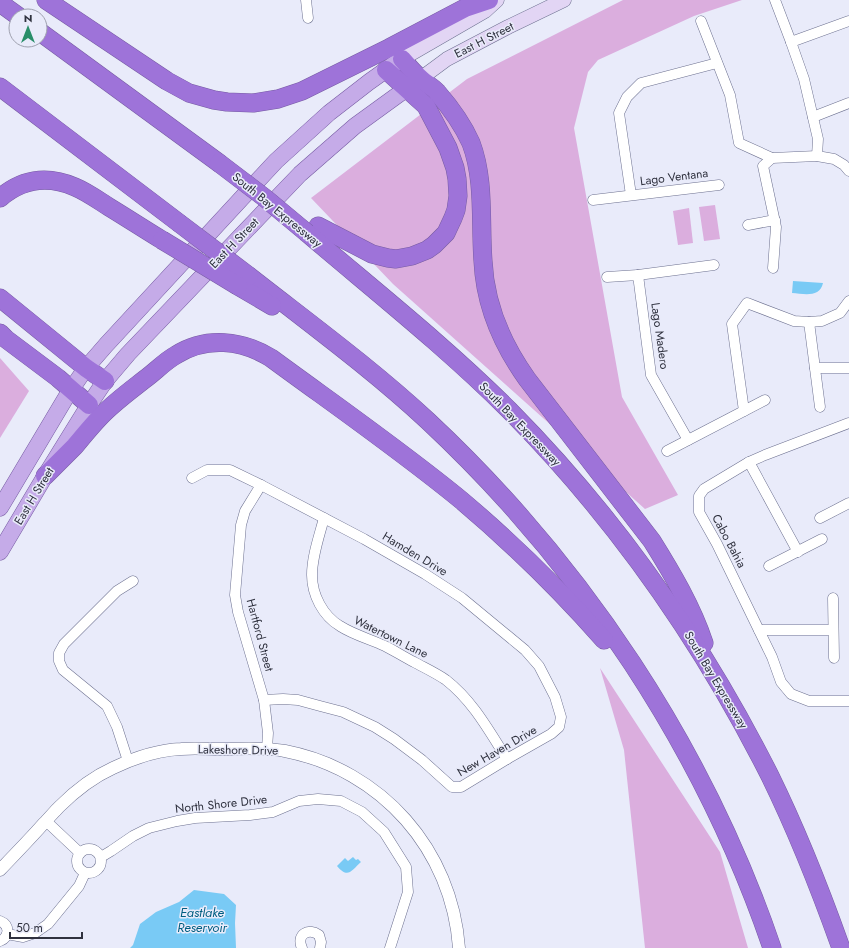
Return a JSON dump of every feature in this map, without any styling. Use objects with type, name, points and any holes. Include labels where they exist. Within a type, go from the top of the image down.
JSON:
[{"type":"highway","points":[[46,0],[167,81],[190,93],[214,100],[252,103],[278,99],[302,91],[465,8],[489,0]]},
{"type":"highway","name":"South Bay Expressway","points":[[48,38],[220,163],[265,198],[312,230],[482,384],[534,436],[583,492],[630,550],[673,610],[713,672],[753,743],[786,811],[816,880],[841,948]]},
{"type":"highway","points":[[312,230],[372,254],[396,259],[412,256],[428,250],[448,229],[457,203],[458,189],[455,168],[448,148],[413,84],[402,59]]},
{"type":"highway","points":[[386,70],[413,84],[437,91],[460,121],[478,166],[485,278],[492,309],[503,338],[527,379],[652,541],[664,560],[694,617],[713,672]]},
{"type":"highway","points":[[0,88],[180,223],[244,281],[343,349],[432,425],[480,472],[519,515],[553,555],[597,613],[627,656],[658,705],[696,774],[725,832],[748,884],[772,948]]},
{"type":"highway","points":[[0,198],[14,188],[29,181],[48,180],[66,184],[84,191],[162,240],[244,281]]},
{"type":"highway","points":[[0,298],[86,368],[105,381]]},
{"type":"highway","points":[[0,333],[89,405]]},
{"type":"highway","points":[[45,476],[103,414],[123,396],[177,354],[196,346],[215,342],[235,343],[254,349],[271,358],[406,457],[486,522],[512,545],[581,614],[658,705]]},
{"type":"main road","name":"East H Street","points":[[0,508],[71,390],[86,368],[276,161],[329,113],[369,82],[402,59],[485,11],[497,0]]},
{"type":"main road","name":"East H Street","points":[[0,552],[45,476],[105,381],[128,354],[300,174],[355,126],[447,59],[564,0]]},
{"type":"street","points":[[306,0],[308,18]]},
{"type":"street","points":[[775,0],[804,79],[818,139],[817,156]]},
{"type":"street","points":[[701,21],[730,95],[739,143],[772,158],[817,156],[834,159],[849,170]]},
{"type":"street","points":[[791,42],[849,21]]},
{"type":"street","name":"Lago Ventana","points":[[631,195],[619,113],[628,97],[641,83],[717,63]]},
{"type":"street","points":[[813,117],[849,103]]},
{"type":"street","points":[[772,158],[763,166],[776,227],[773,268]]},
{"type":"street","name":"Lago Ventana","points":[[593,200],[719,185]]},
{"type":"street","points":[[748,225],[775,220]]},
{"type":"street","points":[[607,277],[714,265]]},
{"type":"street","name":"Lago Madero","points":[[638,274],[651,375],[688,440]]},
{"type":"street","points":[[744,411],[732,324],[747,303],[794,321],[809,322],[822,321],[840,313],[849,301]]},
{"type":"street","points":[[809,322],[820,407]]},
{"type":"street","points":[[815,368],[849,368]]},
{"type":"street","points":[[667,450],[765,400]]},
{"type":"street","name":"Cabo Bahia","points":[[849,423],[786,446],[749,462],[704,489],[699,496],[699,512],[717,544],[759,630],[772,657],[781,682],[791,694],[809,701],[849,701]]},
{"type":"street","points":[[749,462],[798,552]]},
{"type":"street","name":"Hamden Drive","points":[[192,478],[207,470],[230,470],[378,547],[425,574],[466,601],[525,650],[539,666],[555,697],[561,717],[559,727],[551,734]]},
{"type":"street","name":"Hartford Street","points":[[260,485],[245,511],[241,525],[235,595],[238,612],[264,700],[268,733],[267,748]]},
{"type":"street","points":[[820,518],[849,503]]},
{"type":"street","name":"Watertown Lane","points":[[324,518],[313,562],[312,577],[313,588],[317,600],[328,616],[339,626],[352,633],[385,646],[446,680],[460,692],[475,709],[507,759]]},
{"type":"street","points":[[769,566],[822,539]]},
{"type":"street","points":[[128,761],[117,727],[107,706],[63,670],[59,661],[59,653],[64,644],[116,591],[133,581]]},
{"type":"street","points":[[833,598],[834,658]]},
{"type":"street","points":[[759,630],[833,630]]},
{"type":"street","name":"New Haven Drive","points":[[264,700],[298,700],[343,712],[375,727],[394,739],[452,787],[461,788],[507,759],[551,734]]},
{"type":"street","name":"Lakeshore Drive","points":[[0,870],[62,804],[83,786],[112,768],[128,761],[180,749],[267,748],[302,755],[336,767],[367,785],[394,807],[407,820],[437,864],[443,878],[453,908],[459,948]]},
{"type":"street","name":"North Shore Drive","points":[[101,857],[133,836],[149,828],[177,821],[195,818],[250,815],[273,812],[299,801],[318,798],[340,801],[362,812],[384,832],[406,867],[408,892],[390,948]]},
{"type":"street","points":[[46,821],[80,853]]},
{"type":"street","points":[[87,849],[95,851],[101,857],[102,861],[99,869],[93,873],[85,873],[77,864],[80,853],[87,849]]},
{"type":"street","points":[[0,921],[4,922],[8,928],[4,938],[35,933],[48,924],[79,886],[85,873]]},
{"type":"street","points":[[302,948],[300,944],[301,938],[306,933],[313,932],[319,935],[321,939],[320,948]]},
{"type":"shaded area","points":[[623,0],[742,0],[694,16],[598,60],[588,72],[574,128],[622,397],[678,495],[645,509],[393,284],[311,198],[467,79]]},
{"type":"shaded area","points":[[715,205],[720,239],[704,241],[699,207]]},
{"type":"shaded area","points":[[689,208],[693,243],[678,245],[673,211]]},
{"type":"shaded area","points":[[0,358],[29,391],[0,438]]},
{"type":"shaded area","points":[[600,668],[720,852],[748,948],[645,948],[624,750]]},
{"type":"water","points":[[793,281],[823,283],[819,291],[815,293],[801,294],[792,293]]},
{"type":"water","points":[[353,857],[361,862],[352,871],[347,873],[344,872],[337,866],[345,858],[348,861]]},
{"type":"water","name":"Eastlake Reservoir","points":[[194,890],[224,894],[236,905],[236,948],[130,948],[133,945],[140,924],[156,912],[179,902]]}]
